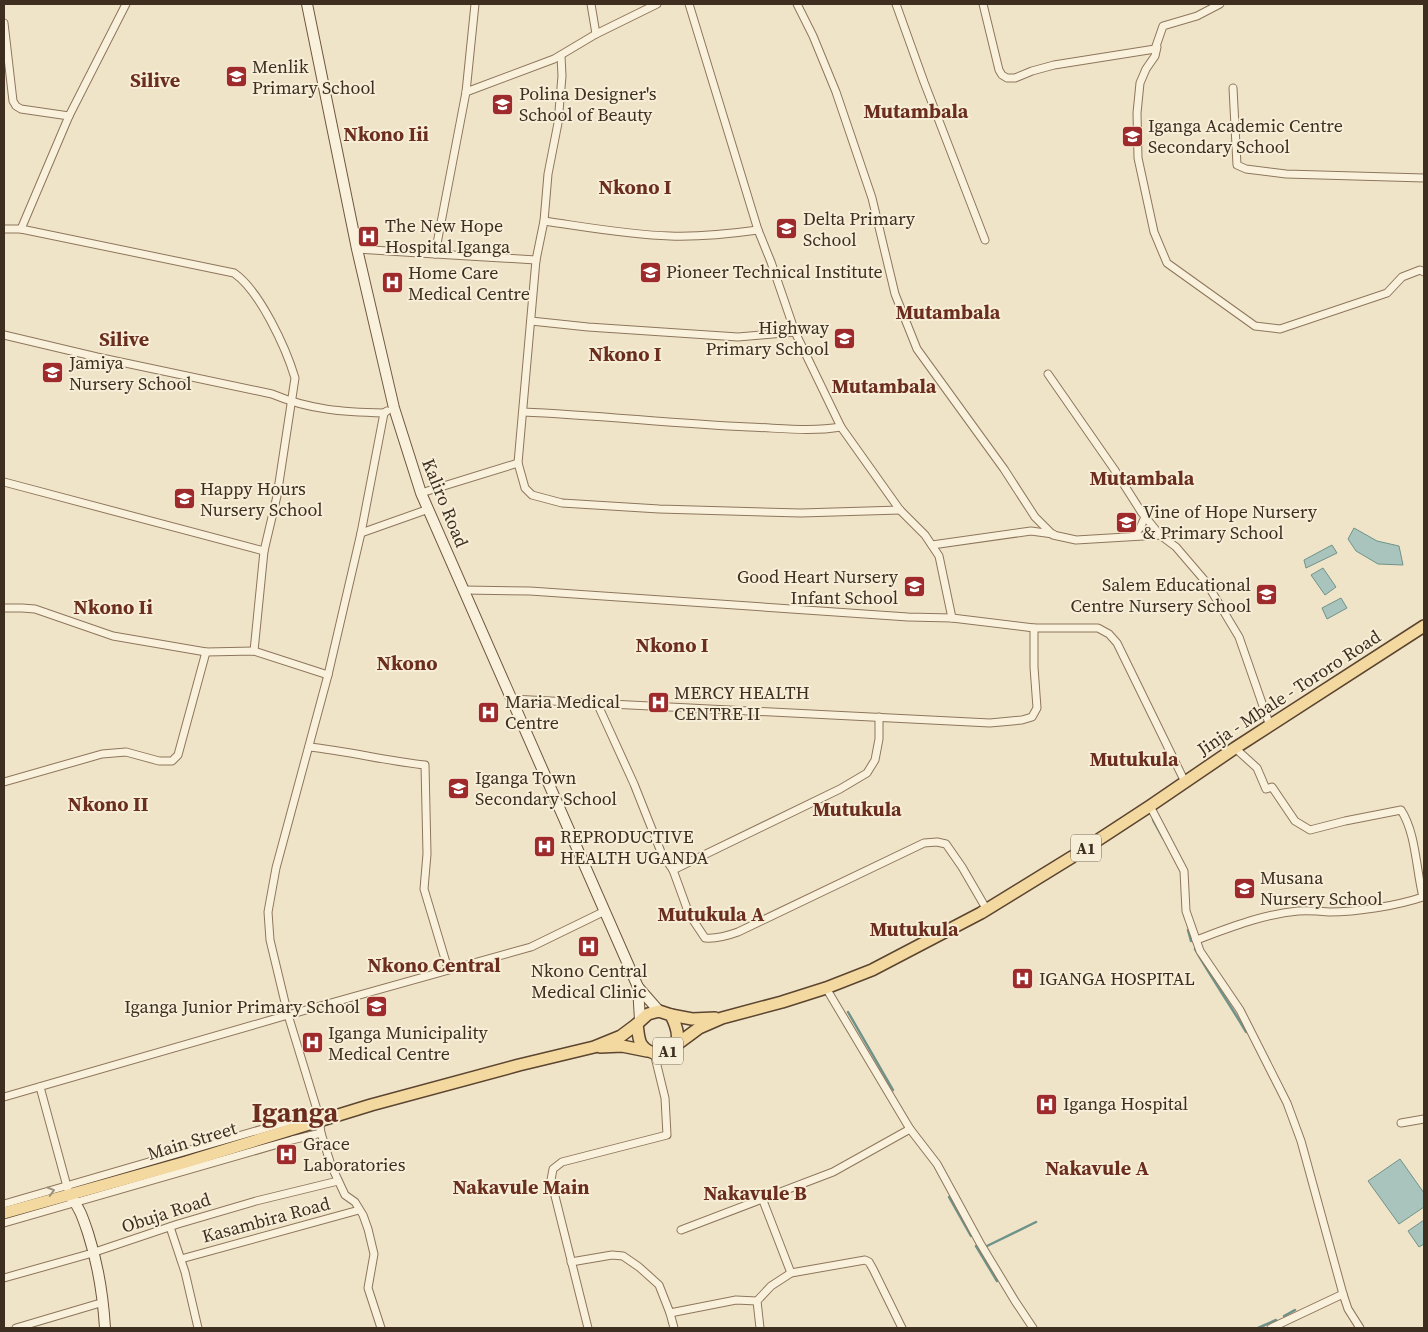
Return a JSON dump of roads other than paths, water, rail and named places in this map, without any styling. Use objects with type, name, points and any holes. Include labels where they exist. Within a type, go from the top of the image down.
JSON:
[{"type":"main road","name":"Kaliro Road","points":[[306,4],[357,249],[394,408],[420,494],[638,987],[659,1011]]},
{"type":"main road","name":"Jinja - Mbale - Tororo Road","points":[[676,1045],[699,1028],[722,1018],[826,988],[872,970],[987,910],[1024,888],[1235,748],[1424,626]]},
{"type":"main road","name":"Kaliro Road","points":[[638,987],[639,1022]]},
{"type":"main road","name":"A1","points":[[659,1011],[671,1015],[677,1030],[676,1045],[666,1052],[650,1052],[622,1046],[594,1048],[621,1036],[648,1014],[659,1011]]},
{"type":"main road","name":"Jinja - Mbale - Tororo Road","points":[[671,1015],[692,1019],[722,1018]]},
{"type":"main road","name":"A1","points":[[639,1022],[641,1044],[650,1052]]},
{"type":"main road","name":"Main Street","points":[[4,1213],[71,1197],[186,1162],[318,1117],[594,1048]]},
{"type":"main road","points":[[71,1197],[101,1286],[105,1328]]},
{"type":"main road","points":[[91,1254],[99,1328]]},
{"type":"street","points":[[21,229],[69,116],[126,4]]},
{"type":"street","points":[[435,254],[466,92],[475,4]]},
{"type":"street","points":[[591,4],[596,34]]},
{"type":"street","points":[[466,92],[561,56],[596,34],[657,4]]},
{"type":"street","points":[[689,4],[758,230],[795,332],[841,427],[900,510],[925,535],[939,556],[952,618]]},
{"type":"street","points":[[797,4],[813,36],[836,92],[872,198],[895,294],[917,350],[1004,469],[1035,517],[1053,534]]},
{"type":"street","points":[[896,4],[924,82],[986,240]]},
{"type":"street","points":[[983,4],[999,70],[1002,75],[1008,78],[1015,78],[1054,65],[1155,49],[1157,47]]},
{"type":"street","points":[[1220,4],[1197,16],[1163,26],[1155,56],[1146,69],[1140,83],[1137,113],[1138,158],[1152,224],[1167,263],[1255,326],[1280,329],[1387,293],[1402,277],[1420,270],[1424,272]]},
{"type":"street","points":[[4,23],[13,101],[16,106],[21,109],[69,116]]},
{"type":"street","points":[[561,56],[562,76],[558,123],[548,174],[544,221],[536,260],[518,463],[525,488],[532,495],[562,503],[658,509],[801,513],[900,510]]},
{"type":"street","points":[[1233,88],[1237,165],[1246,169],[1286,174],[1424,178]]},
{"type":"street","points":[[544,221],[669,236],[717,235],[758,230]]},
{"type":"street","points":[[4,229],[21,229],[234,273],[244,280],[258,296],[290,361],[295,378],[277,496],[264,551],[254,651]]},
{"type":"street","points":[[357,249],[536,260]]},
{"type":"street","points":[[531,321],[588,327],[738,337],[795,332]]},
{"type":"street","points":[[4,335],[272,394],[292,403],[337,412],[384,413],[394,408]]},
{"type":"street","points":[[1048,374],[1145,517],[1160,535],[1176,547],[1206,582],[1239,637],[1270,726]]},
{"type":"street","points":[[523,412],[599,415],[706,425],[820,430],[841,427]]},
{"type":"street","points":[[381,1328],[368,1288],[374,1254],[368,1229],[363,1215],[355,1202],[345,1195],[338,1181],[321,1133],[288,1015],[270,940],[268,912],[276,868],[328,676],[361,533],[384,413]]},
{"type":"street","points":[[420,494],[518,463]]},
{"type":"street","points":[[4,482],[264,551]]},
{"type":"street","points":[[361,533],[426,510]]},
{"type":"street","points":[[1133,536],[1140,528],[1145,517]]},
{"type":"street","points":[[932,545],[1032,530],[1076,540],[1160,535]]},
{"type":"street","points":[[464,590],[530,591],[952,618],[1034,628],[1098,628],[1109,634],[1117,643],[1185,782]]},
{"type":"street","points":[[4,608],[35,610],[113,636],[206,652],[254,651],[328,676]]},
{"type":"street","points":[[512,699],[990,722],[1022,720],[1032,716],[1036,708],[1034,628]]},
{"type":"street","points":[[4,782],[102,754],[126,752],[159,761],[172,760],[178,755],[206,652]]},
{"type":"street","points":[[597,703],[634,784],[661,852],[674,870],[689,914],[705,938],[726,937],[738,932],[924,843],[937,842],[946,844],[987,910]]},
{"type":"street","points":[[674,870],[840,789],[867,773],[875,760],[878,746],[879,717]]},
{"type":"street","points":[[309,747],[338,750],[390,761],[426,765],[427,854],[424,889],[448,970]]},
{"type":"street","points":[[1196,940],[1260,918],[1298,910],[1329,912],[1367,908],[1391,905],[1423,896],[1411,835],[1401,810],[1310,830],[1294,821],[1272,787],[1266,788],[1257,768],[1235,748]]},
{"type":"street","points":[[1150,806],[1184,871],[1186,911],[1200,951],[1240,1010],[1287,1103],[1301,1141],[1348,1308],[1360,1328]]},
{"type":"street","points":[[4,1097],[531,947],[605,911]]},
{"type":"street","points":[[826,988],[910,1129],[937,1164],[980,1243],[1031,1327]]},
{"type":"street","points":[[588,1328],[551,1180],[553,1169],[562,1162],[667,1134],[665,1098],[650,1052]]},
{"type":"street","points":[[40,1087],[71,1197]]},
{"type":"street","points":[[1402,1123],[1424,1119]]},
{"type":"street","points":[[681,1230],[833,1172],[910,1129]]},
{"type":"street","name":"Main Street","points":[[4,1223],[71,1197],[321,1133]]},
{"type":"street","name":"Obuja Road","points":[[4,1278],[91,1254],[170,1227],[256,1201],[338,1181]]},
{"type":"street","name":"Main Street","points":[[4,1204],[71,1197]]},
{"type":"street","points":[[762,1198],[791,1273]]},
{"type":"street","name":"Kasambira Road","points":[[181,1259],[359,1210]]},
{"type":"street","points":[[170,1227],[192,1298],[198,1328]]},
{"type":"street","points":[[571,1262],[612,1255],[623,1256],[659,1285],[674,1328]]},
{"type":"street","points":[[760,1328],[757,1301],[771,1286],[791,1273],[865,1260],[869,1262],[902,1328]]},
{"type":"street","points":[[1271,1328],[1344,1294]]},
{"type":"street","points":[[670,1312],[736,1300],[757,1301]]},
{"type":"street","points":[[16,1328],[97,1304]]},
{"type":"water","points":[[1354,528],[1377,541],[1399,546],[1403,565],[1378,564],[1356,551],[1348,539]]},
{"type":"water","points":[[1332,545],[1337,553],[1306,568],[1304,560]]},
{"type":"water","points":[[1323,568],[1336,587],[1325,595],[1311,575]]},
{"type":"water","points":[[1341,598],[1347,608],[1327,619],[1322,608]]},
{"type":"water","points":[[1400,1159],[1424,1193],[1424,1207],[1399,1224],[1368,1181]]},
{"type":"water","points":[[1424,1220],[1424,1244],[1419,1247],[1408,1231]]},
{"type":"waterway","points":[[1153,820],[1163,838]]},
{"type":"waterway","points":[[1188,930],[1191,941]]},
{"type":"waterway","points":[[1195,949],[1246,1032]]},
{"type":"waterway","points":[[848,1012],[893,1090]]},
{"type":"waterway","points":[[949,1197],[971,1236]]},
{"type":"waterway","points":[[987,1246],[1036,1222]]},
{"type":"waterway","points":[[976,1246],[997,1281]]},
{"type":"waterway","points":[[1284,1316],[1295,1310]]},
{"type":"waterway","points":[[1258,1328],[1276,1320]]},
{"type":"place","name":"Menlik Primary School","points":[[236,77]]},
{"type":"place","name":"Polina Designer's School of Beauty","points":[[503,104]]},
{"type":"place","name":"Iganga Academic Centre Secondary School","points":[[1132,136]]},
{"type":"place","name":"Delta Primary School","points":[[787,229]]},
{"type":"place","name":"The New Hope Hospital Iganga","points":[[369,236]]},
{"type":"place","name":"Pioneer Technical Institute","points":[[650,272]]},
{"type":"place","name":"Home Care Medical Centre","points":[[392,283]]},
{"type":"place","name":"Highway Primary School","points":[[845,338]]},
{"type":"place","name":"Jamiya Nursery School","points":[[53,373]]},
{"type":"place","name":"Happy Hours Nursery School","points":[[184,499]]},
{"type":"place","name":"Vine of Hope Nursery & Primary School","points":[[1127,522]]},
{"type":"place","name":"Good Heart Nursery Infant School","points":[[914,587]]},
{"type":"place","name":"Salem Educational Centre Nursery School","points":[[1267,595]]},
{"type":"place","name":"MERCY HEALTH CENTRE II","points":[[658,703]]},
{"type":"place","name":"Maria Medical Centre","points":[[489,712]]},
{"type":"place","name":"Iganga Town Secondary School","points":[[459,788]]},
{"type":"place","name":"REPRODUCTIVE HEALTH UGANDA","points":[[544,847]]},
{"type":"place","name":"Musana Nursery School","points":[[1244,888]]},
{"type":"place","name":"Nkono Central Medical Clinic","points":[[589,946]]},
{"type":"place","name":"IGANGA HOSPITAL","points":[[1023,979]]},
{"type":"place","name":"Iganga Junior Primary School","points":[[376,1007]]},
{"type":"place","name":"Iganga Municipality Medical Centre","points":[[312,1043]]},
{"type":"place","name":"Iganga Hospital","points":[[1047,1104]]},
{"type":"place","name":"Grace Laboratories","points":[[287,1154]]},
{"type":"district","name":"Silive","points":[[155,80]]},
{"type":"district","name":"Mutambala","points":[[916,111]]},
{"type":"district","name":"Nkono Iii","points":[[386,134]]},
{"type":"district","name":"Nkono I","points":[[635,187]]},
{"type":"district","name":"Mutambala","points":[[948,312]]},
{"type":"district","name":"Silive","points":[[124,339]]},
{"type":"district","name":"Nkono I","points":[[625,354]]},
{"type":"district","name":"Mutambala","points":[[884,386]]},
{"type":"district","name":"Mutambala","points":[[1142,478]]},
{"type":"district","name":"Nkono Ii","points":[[113,607]]},
{"type":"district","name":"Nkono I","points":[[672,645]]},
{"type":"district","name":"Nkono","points":[[407,663]]},
{"type":"district","name":"Mutukula","points":[[1134,759]]},
{"type":"district","name":"Nkono II","points":[[108,804]]},
{"type":"district","name":"Mutukula","points":[[857,809]]},
{"type":"district","name":"Mutukula A","points":[[711,914]]},
{"type":"district","name":"Mutukula","points":[[914,929]]},
{"type":"district","name":"Nkono Central","points":[[434,965]]},
{"type":"district","name":"Iganga","points":[[295,1112]]},
{"type":"district","name":"Nakavule A","points":[[1097,1168]]},
{"type":"district","name":"Nakavule Main","points":[[521,1187]]},
{"type":"district","name":"Nakavule B","points":[[755,1193]]}]
